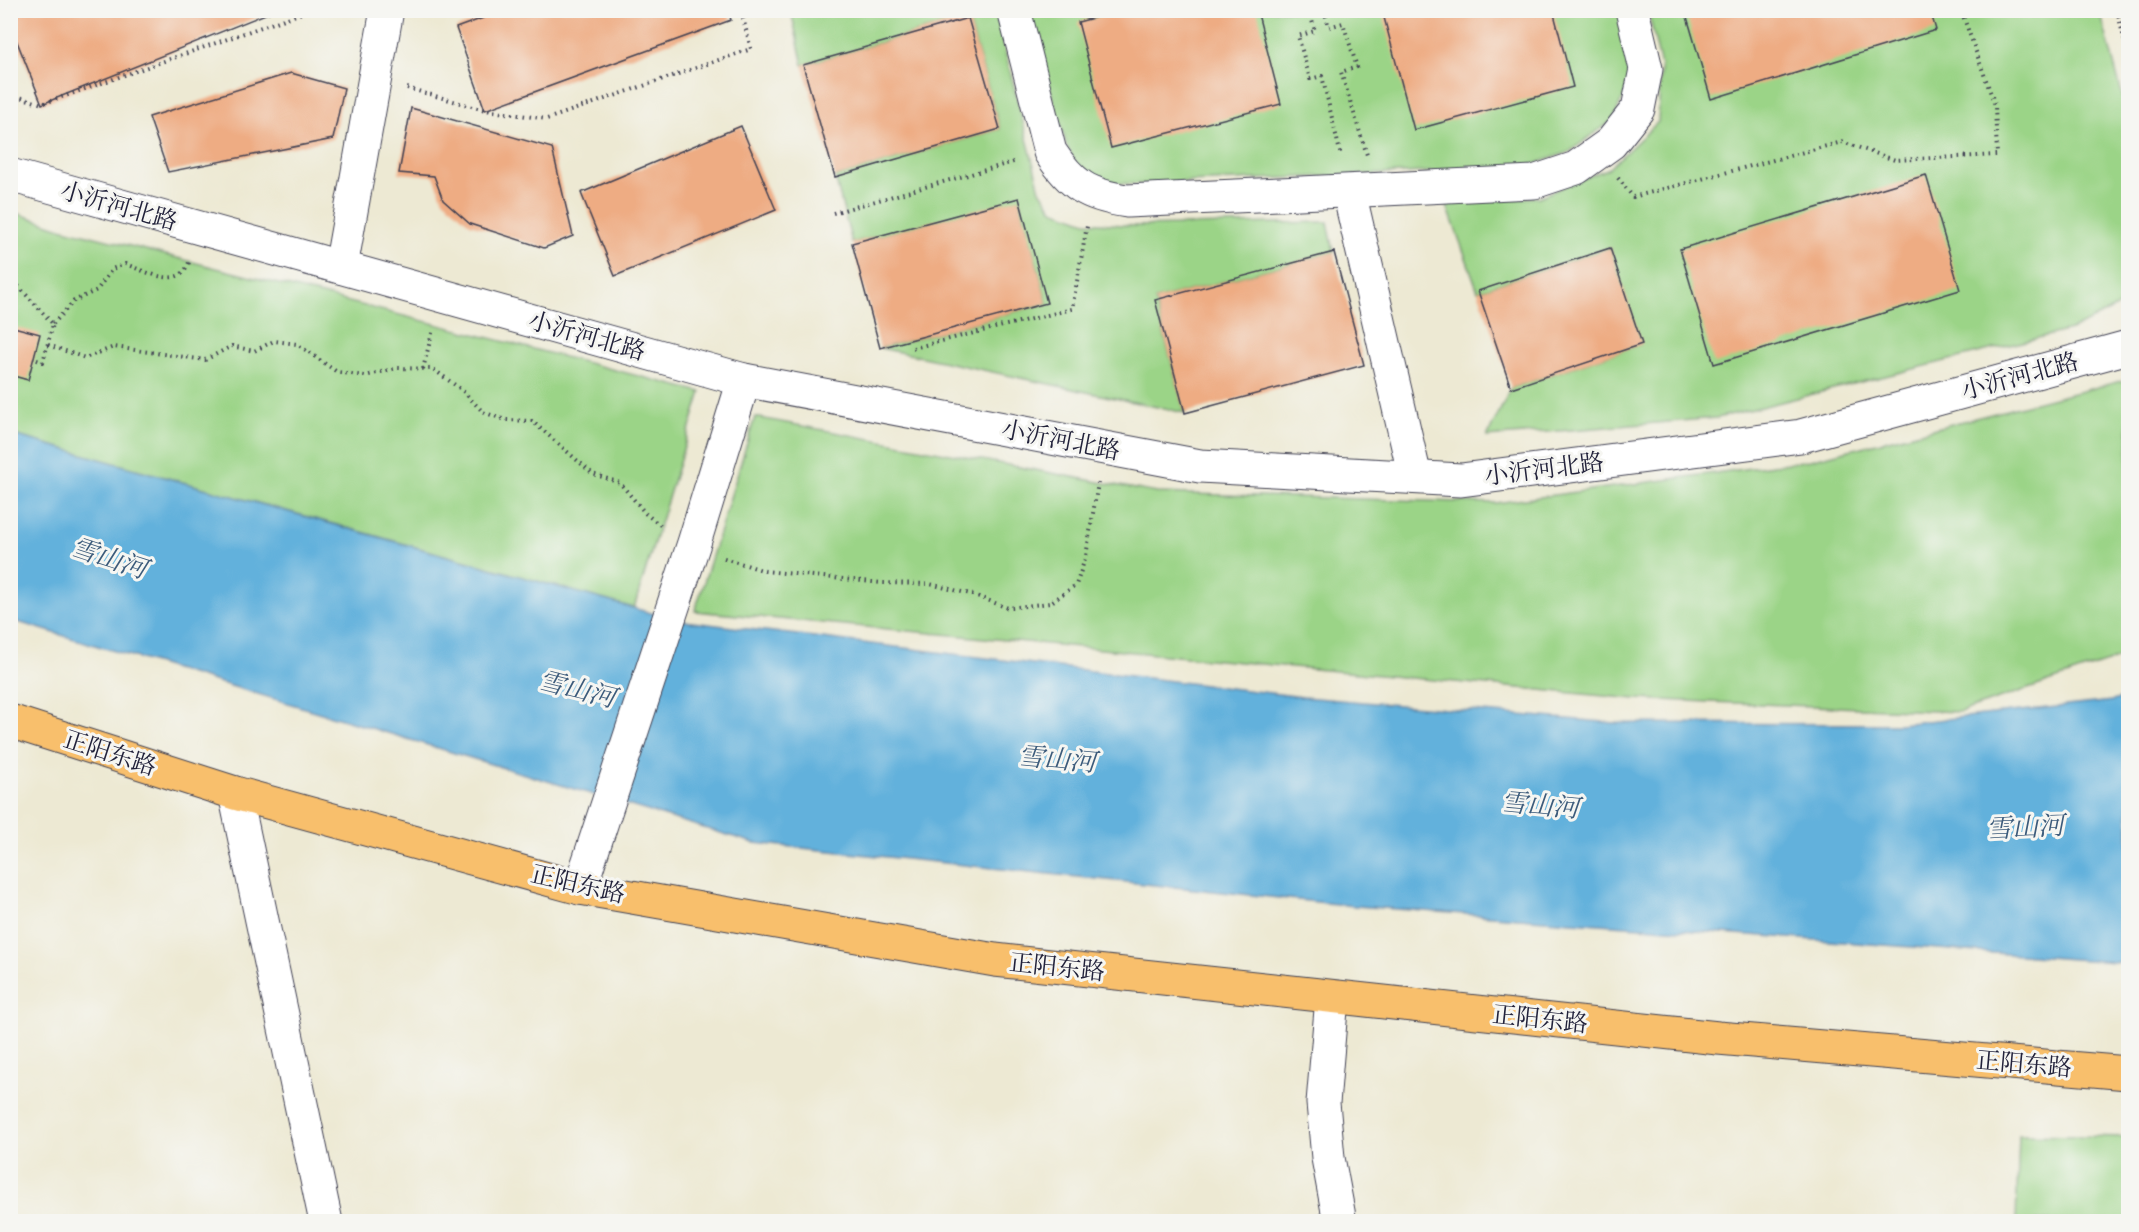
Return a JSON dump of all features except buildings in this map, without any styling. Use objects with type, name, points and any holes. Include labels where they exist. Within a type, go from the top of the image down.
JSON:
[{"type":"main road","name":"正阳东路","points":[[10,721],[235,793],[580,888],[995,960],[1718,1038],[2128,1074]]},
{"type":"street","points":[[341,267],[387,10]]},
{"type":"street","points":[[1014,10],[1050,152],[1063,171],[1082,188],[1106,198],[1127,201],[1534,182],[1576,168],[1611,143],[1638,109],[1646,69],[1632,10]]},
{"type":"street","name":"小沂河北路","points":[[10,175],[744,380],[1200,466],[1461,480],[1801,436],[2128,347]]},
{"type":"street","points":[[1363,191],[1415,477]]},
{"type":"street","points":[[580,888],[694,543],[744,380]]},
{"type":"street","points":[[235,793],[326,1221]]},
{"type":"street","points":[[1332,998],[1323,1103],[1328,1158],[1340,1221]]},
{"type":"path","points":[[10,94],[42,104],[310,10]]},
{"type":"path","points":[[375,79],[485,110],[547,119],[751,49],[741,10]]},
{"type":"path","points":[[772,14],[783,10]]},
{"type":"path","points":[[1076,10],[1086,15],[1108,10]]},
{"type":"path","points":[[1309,10],[1315,31],[1298,36],[1310,79],[1322,76],[1363,191]]},
{"type":"path","points":[[1324,10],[1329,27],[1343,22],[1357,68],[1341,72],[1363,191]]},
{"type":"path","points":[[1597,152],[1634,197],[1842,142],[1895,160],[1997,155],[1995,105],[1961,10]]},
{"type":"path","points":[[2117,10],[2128,54]]},
{"type":"path","points":[[833,213],[1050,152]]},
{"type":"path","points":[[913,348],[1072,309],[1094,193]]},
{"type":"path","points":[[34,359],[44,362],[53,324],[74,302],[97,290],[112,269],[125,264],[161,278],[175,277],[188,267],[199,228]]},
{"type":"path","points":[[10,277],[53,324]]},
{"type":"path","points":[[423,369],[441,296]]},
{"type":"path","points":[[48,345],[85,358],[114,347],[205,360],[232,346],[254,351],[274,340],[297,344],[337,372],[365,376],[397,368],[433,369],[462,390],[483,412],[505,420],[532,422],[593,474],[620,483],[646,514],[660,526],[727,560],[765,571],[882,583],[930,584],[974,595],[1008,608],[1050,603],[1076,585],[1086,556],[1104,448]]},
{"type":"green space","points":[[1031,10],[1621,11],[1635,61],[1626,91],[1613,120],[1569,152],[1523,168],[1139,184],[1105,183],[1079,169],[1067,147],[1030,20]]},
{"type":"green space","points":[[791,11],[995,11],[1040,190],[1053,210],[1086,222],[1135,226],[1328,222],[1334,252],[1155,300],[1185,413],[880,348],[1047,303],[1019,199],[852,243],[835,177],[1000,129],[968,18],[803,65]]},
{"type":"green space","points":[[1648,11],[2100,11],[2128,117],[2128,301],[2074,329],[1717,418],[1487,437],[1511,388],[1641,344],[1610,248],[1478,291],[1446,203],[1539,197],[1609,168],[1658,122],[1661,66]]},
{"type":"green space","points":[[10,211],[64,229],[701,392],[634,608],[11,434]]},
{"type":"green space","points":[[2128,380],[2128,655],[1960,712],[1636,699],[695,611],[755,417],[1157,493],[1496,503],[1810,460]]},
{"type":"green space","points":[[2019,1135],[2128,1137],[2128,1221],[2016,1221]]},
{"type":"water","name":"雪山河","points":[[10,434],[676,620],[1303,697],[1616,723],[1899,724],[2113,701],[2128,696],[2128,963],[1355,906],[754,843],[11,620]]}]
